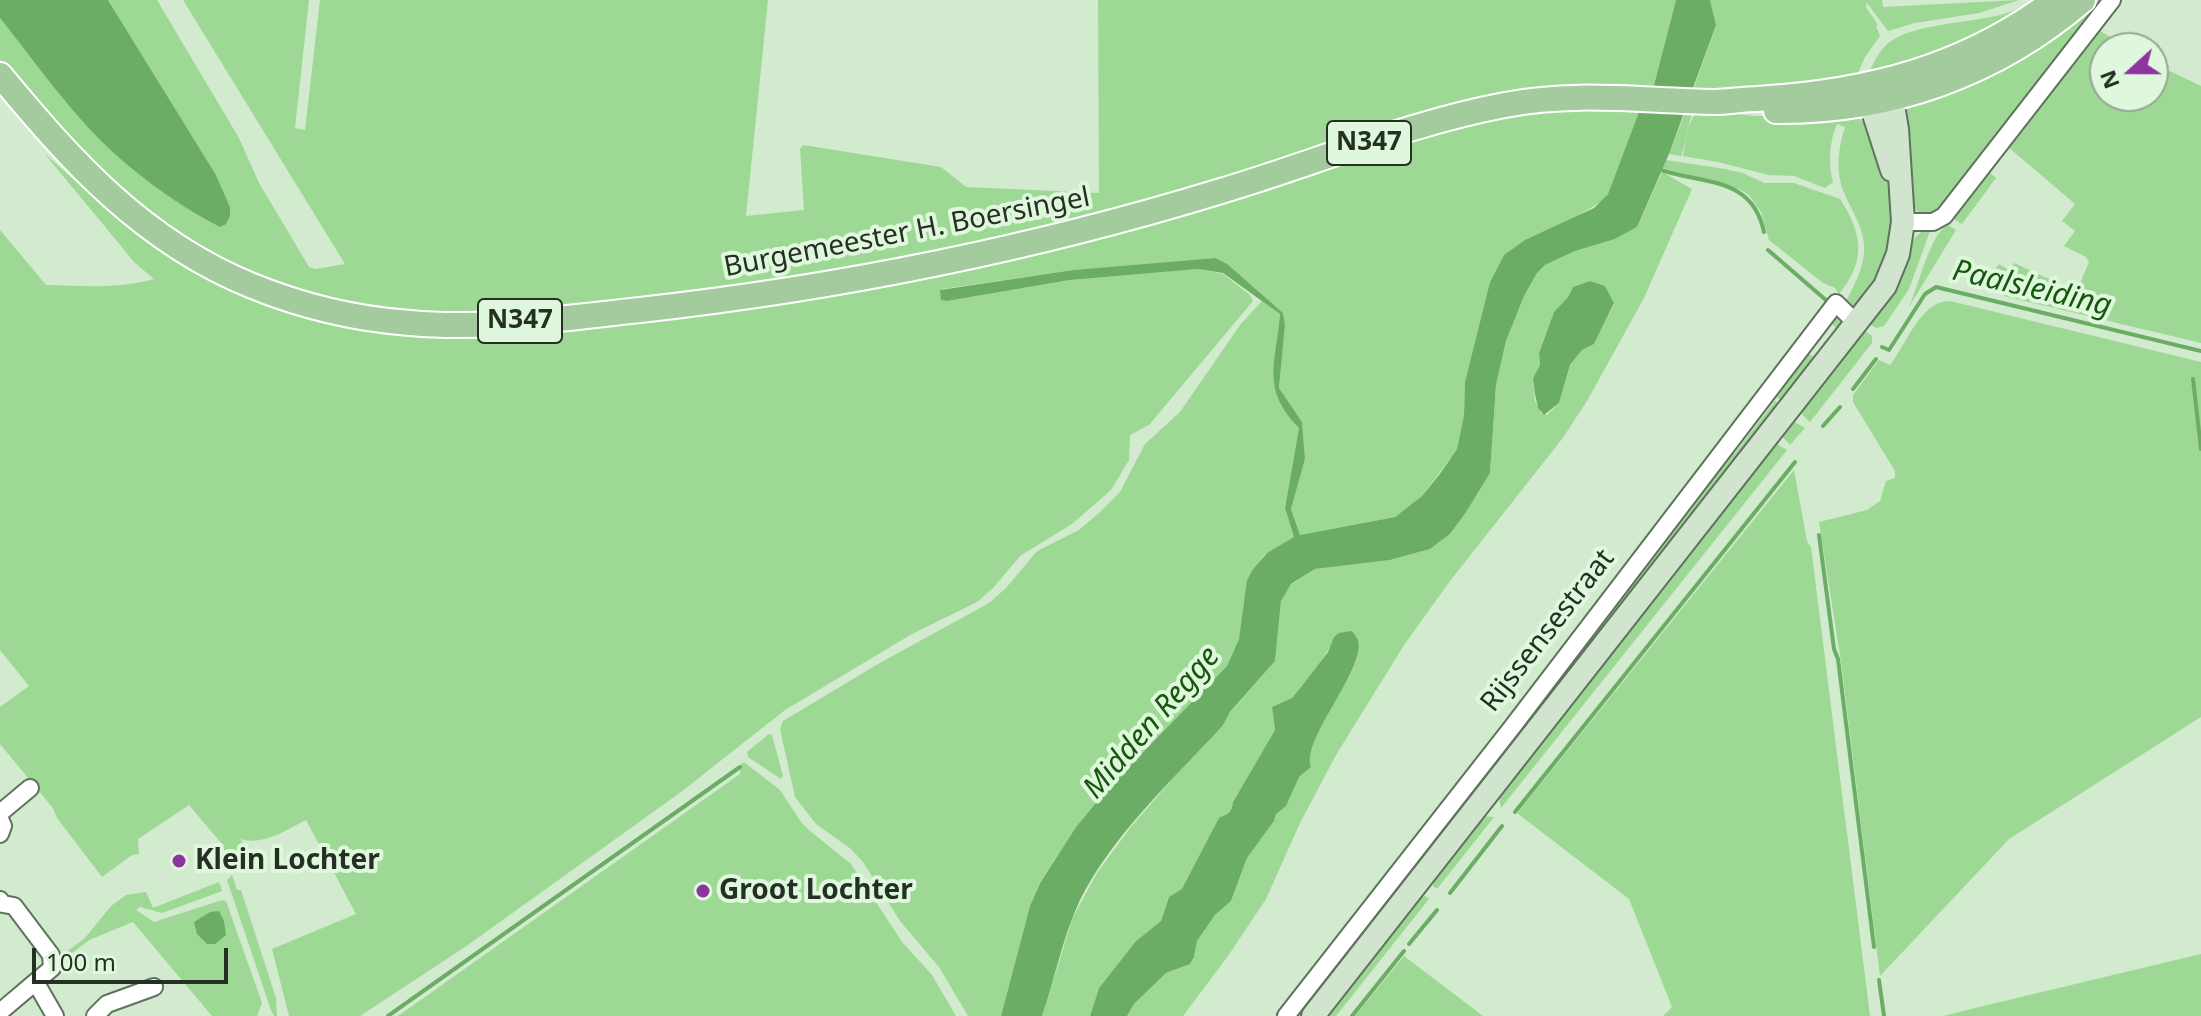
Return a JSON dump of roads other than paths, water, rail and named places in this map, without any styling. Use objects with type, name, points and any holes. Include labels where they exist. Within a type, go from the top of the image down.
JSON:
[{"type":"main road","name":"N347","points":[[1880,96],[2022,23],[2055,0]]},
{"type":"main road","name":"N347","points":[[1880,96],[1924,91],[1994,61],[2036,37],[2083,0]]},
{"type":"main road","name":"Burgemeester H. Boersingel","points":[[0,75],[95,183],[166,240],[246,284],[282,297],[326,310],[415,324],[506,322],[714,302],[868,277],[995,251],[1126,219],[1461,114],[1543,99],[1627,97],[1710,102],[1880,96]]},
{"type":"main road","name":"Rijssensestraat","points":[[1313,1016],[1882,291],[1900,248],[1903,222],[1897,129],[1880,96]]},
{"type":"street","points":[[1903,222],[1933,222],[1944,216],[2112,0]]},
{"type":"street","name":"Rijssensestraat","points":[[1286,1016],[1523,714],[1836,303],[1852,319],[1859,321]]},
{"type":"street","points":[[0,834],[3,826],[0,816],[30,788]]},
{"type":"street","points":[[0,900],[3,904],[14,906],[51,955],[52,968],[0,1012]]},
{"type":"street","points":[[36,983],[55,1016]]},
{"type":"street","points":[[95,1016],[107,1004],[154,987]]},
{"type":"waterway","name":"Paalsleiding","points":[[1658,169],[1737,191],[1749,200],[1764,232]]},
{"type":"waterway","name":"Paalsleiding","points":[[1768,250],[1827,301]]},
{"type":"waterway","name":"Paalsleiding","points":[[1882,347],[1889,350],[1925,294],[1936,287],[2201,351]]},
{"type":"waterway","points":[[1853,389],[1876,359]]},
{"type":"waterway","points":[[2193,379],[2201,449]]},
{"type":"waterway","points":[[1823,426],[1840,407]]},
{"type":"waterway","points":[[1515,812],[1795,462]]},
{"type":"waterway","points":[[1819,535],[1834,649],[1838,659],[1874,947]]},
{"type":"waterway","points":[[388,1016],[740,767]]},
{"type":"waterway","points":[[1450,893],[1502,826]]},
{"type":"waterway","points":[[1409,944],[1437,910]]},
{"type":"waterway","points":[[1352,1016],[1404,951]]},
{"type":"waterway","points":[[1879,980],[1884,1016]]},
{"type":"place","name":"Klein Lochter","points":[[179,861]]},
{"type":"place","name":"Groot Lochter","points":[[703,891]]},
{"type":"water label","name":"Midden Regge","points":[[1152,723]]}]
